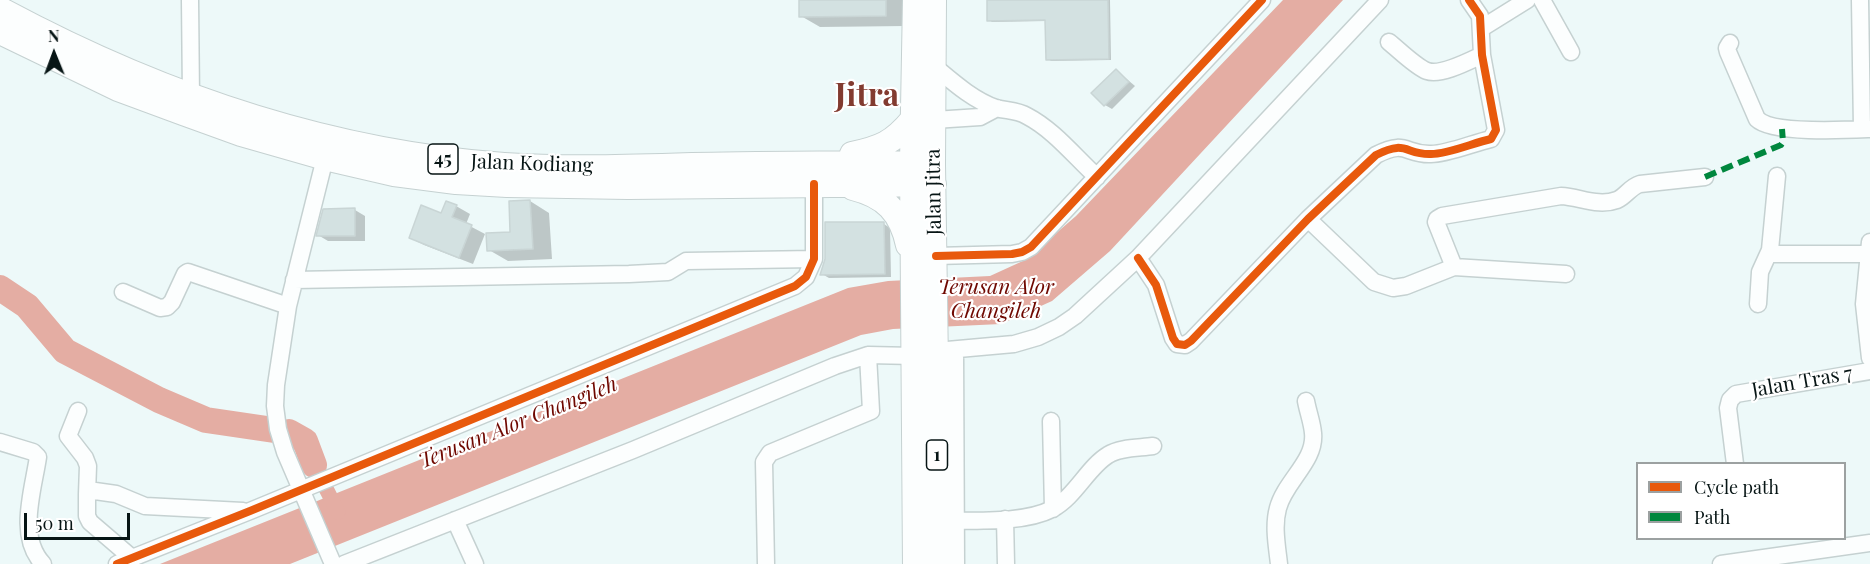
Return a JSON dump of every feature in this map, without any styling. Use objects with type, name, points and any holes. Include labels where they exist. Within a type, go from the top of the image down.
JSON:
[{"type":"highway","name":"Jalan Jitra","points":[[915,0],[923,120],[924,268],[947,520],[939,564]]},
{"type":"highway","name":"Jalan Jitra","points":[[923,120],[935,66],[934,0]]},
{"type":"highway","name":"Jalan Kodiang","points":[[0,9],[113,66],[191,97],[269,121],[359,144],[461,161],[565,168],[817,177],[923,174]]},
{"type":"highway","name":"Jalan Kodiang","points":[[0,32],[118,89],[242,134],[326,158],[394,174],[466,183],[628,187],[923,174]]},
{"type":"highway","points":[[817,177],[852,154],[886,145],[923,120]]},
{"type":"highway","points":[[817,177],[877,196],[889,205],[900,219],[906,236],[924,268]]},
{"type":"highway","name":"Jalan Jitra","points":[[915,564],[931,350]]},
{"type":"street","points":[[190,0],[191,97]]},
{"type":"street","points":[[924,268],[1022,252],[1031,247],[1262,0]]},
{"type":"street","points":[[326,158],[288,306],[275,406],[278,429],[285,452],[307,491],[336,561],[455,520],[633,450],[835,366],[868,356],[1014,344],[1038,337],[1059,327],[1075,316],[1138,258],[1380,0]]},
{"type":"street","points":[[1138,258],[1156,285],[1173,338],[1177,344],[1185,345],[1308,219],[1376,154],[1389,148],[1402,147],[1432,154],[1491,139],[1496,130],[1482,55],[1482,28],[1480,16],[1469,0]]},
{"type":"street","points":[[1482,28],[1527,0]]},
{"type":"street","points":[[1542,0],[1571,52]]},
{"type":"street","points":[[1730,43],[1727,48],[1728,52],[1757,119],[1761,123],[1782,129],[1866,129],[1860,0]]},
{"type":"street","points":[[1389,42],[1428,72],[1453,68],[1482,55]]},
{"type":"street","points":[[935,66],[976,98],[997,108],[1013,110],[1026,115],[1043,126],[1096,177]]},
{"type":"street","points":[[923,120],[980,117],[997,108]]},
{"type":"street","points":[[1758,304],[1760,272],[1769,254],[1777,176]]},
{"type":"street","points":[[78,411],[68,438],[85,458],[88,466],[87,516],[124,561],[307,491],[337,475],[795,286],[806,277],[814,259],[817,177]]},
{"type":"street","points":[[1454,267],[1436,222],[1442,216],[1561,196],[1574,196],[1585,201],[1614,201],[1640,184],[1705,177]]},
{"type":"street","points":[[1308,219],[1374,282],[1384,287],[1406,286],[1454,267],[1566,274]]},
{"type":"street","points":[[1769,254],[1869,248],[1864,297],[1870,358]]},
{"type":"street","points":[[294,280],[629,274],[668,272],[686,261],[814,259]]},
{"type":"street","points":[[123,292],[160,308],[166,308],[172,302],[184,274],[188,272],[288,306]]},
{"type":"street","points":[[766,564],[764,462],[766,457],[770,453],[871,411],[868,356]]},
{"type":"street","name":"Jalan Tras 7","points":[[1735,462],[1728,408],[1730,400],[1736,394],[1870,371]]},
{"type":"street","points":[[1278,564],[1276,524],[1278,506],[1312,450],[1313,435],[1306,401]]},
{"type":"street","points":[[1051,421],[1053,509]]},
{"type":"street","points":[[0,442],[33,452],[38,457],[28,529],[31,544],[44,564]]},
{"type":"street","points":[[956,564],[947,520],[1023,518],[1053,509],[1064,501],[1109,454],[1153,446]]},
{"type":"street","points":[[87,494],[95,491],[116,494],[145,506],[250,512]]},
{"type":"street","points":[[1005,519],[1006,564]]},
{"type":"street","points":[[455,520],[475,564]]},
{"type":"street","points":[[1721,564],[1767,561],[1870,543]]},
{"type":"water","name":"Terusan Alor Changileh","points":[[1283,0],[1343,0],[1110,251],[1052,301],[1001,324],[893,329],[861,335],[290,564],[160,564],[848,288],[888,281],[990,276],[1025,260],[1076,216]]},
{"type":"building","points":[[799,0],[886,0],[886,16],[799,17]]},
{"type":"building","points":[[987,0],[1108,0],[1109,59],[1046,60],[1045,20],[987,21]]},
{"type":"building","points":[[1116,69],[1129,82],[1104,106],[1091,93]]},
{"type":"building","points":[[530,200],[533,249],[487,251],[486,233],[510,232],[509,201]]},
{"type":"building","points":[[446,201],[457,205],[452,217],[472,225],[459,258],[409,238],[421,205],[441,213]]},
{"type":"building","points":[[355,208],[355,236],[316,236],[323,209]]},
{"type":"building","points":[[825,222],[884,222],[885,274],[820,275],[825,259]]},
{"type":"waterway","points":[[0,288],[27,306],[65,351],[159,400],[206,420],[274,430]]},
{"type":"waterway","points":[[289,432],[305,441],[314,465]]},
{"type":"waterway","points":[[314,465],[338,512]]},
{"type":"marked path","points":[[1705,177],[1781,145],[1783,142],[1782,129]]},
{"type":"cycle path","points":[[936,256],[1012,254],[1031,247],[1262,0]]},
{"type":"cycle path","points":[[1138,258],[1156,285],[1173,338],[1177,344],[1185,345],[1308,219],[1376,155],[1394,148],[1422,154],[1438,154],[1491,139],[1496,130],[1482,55],[1480,16],[1469,0]]},
{"type":"cycle path","points":[[117,564],[795,286],[806,277],[814,259],[814,184]]},
{"type":"district","name":"Jitra","points":[[867,96]]}]
